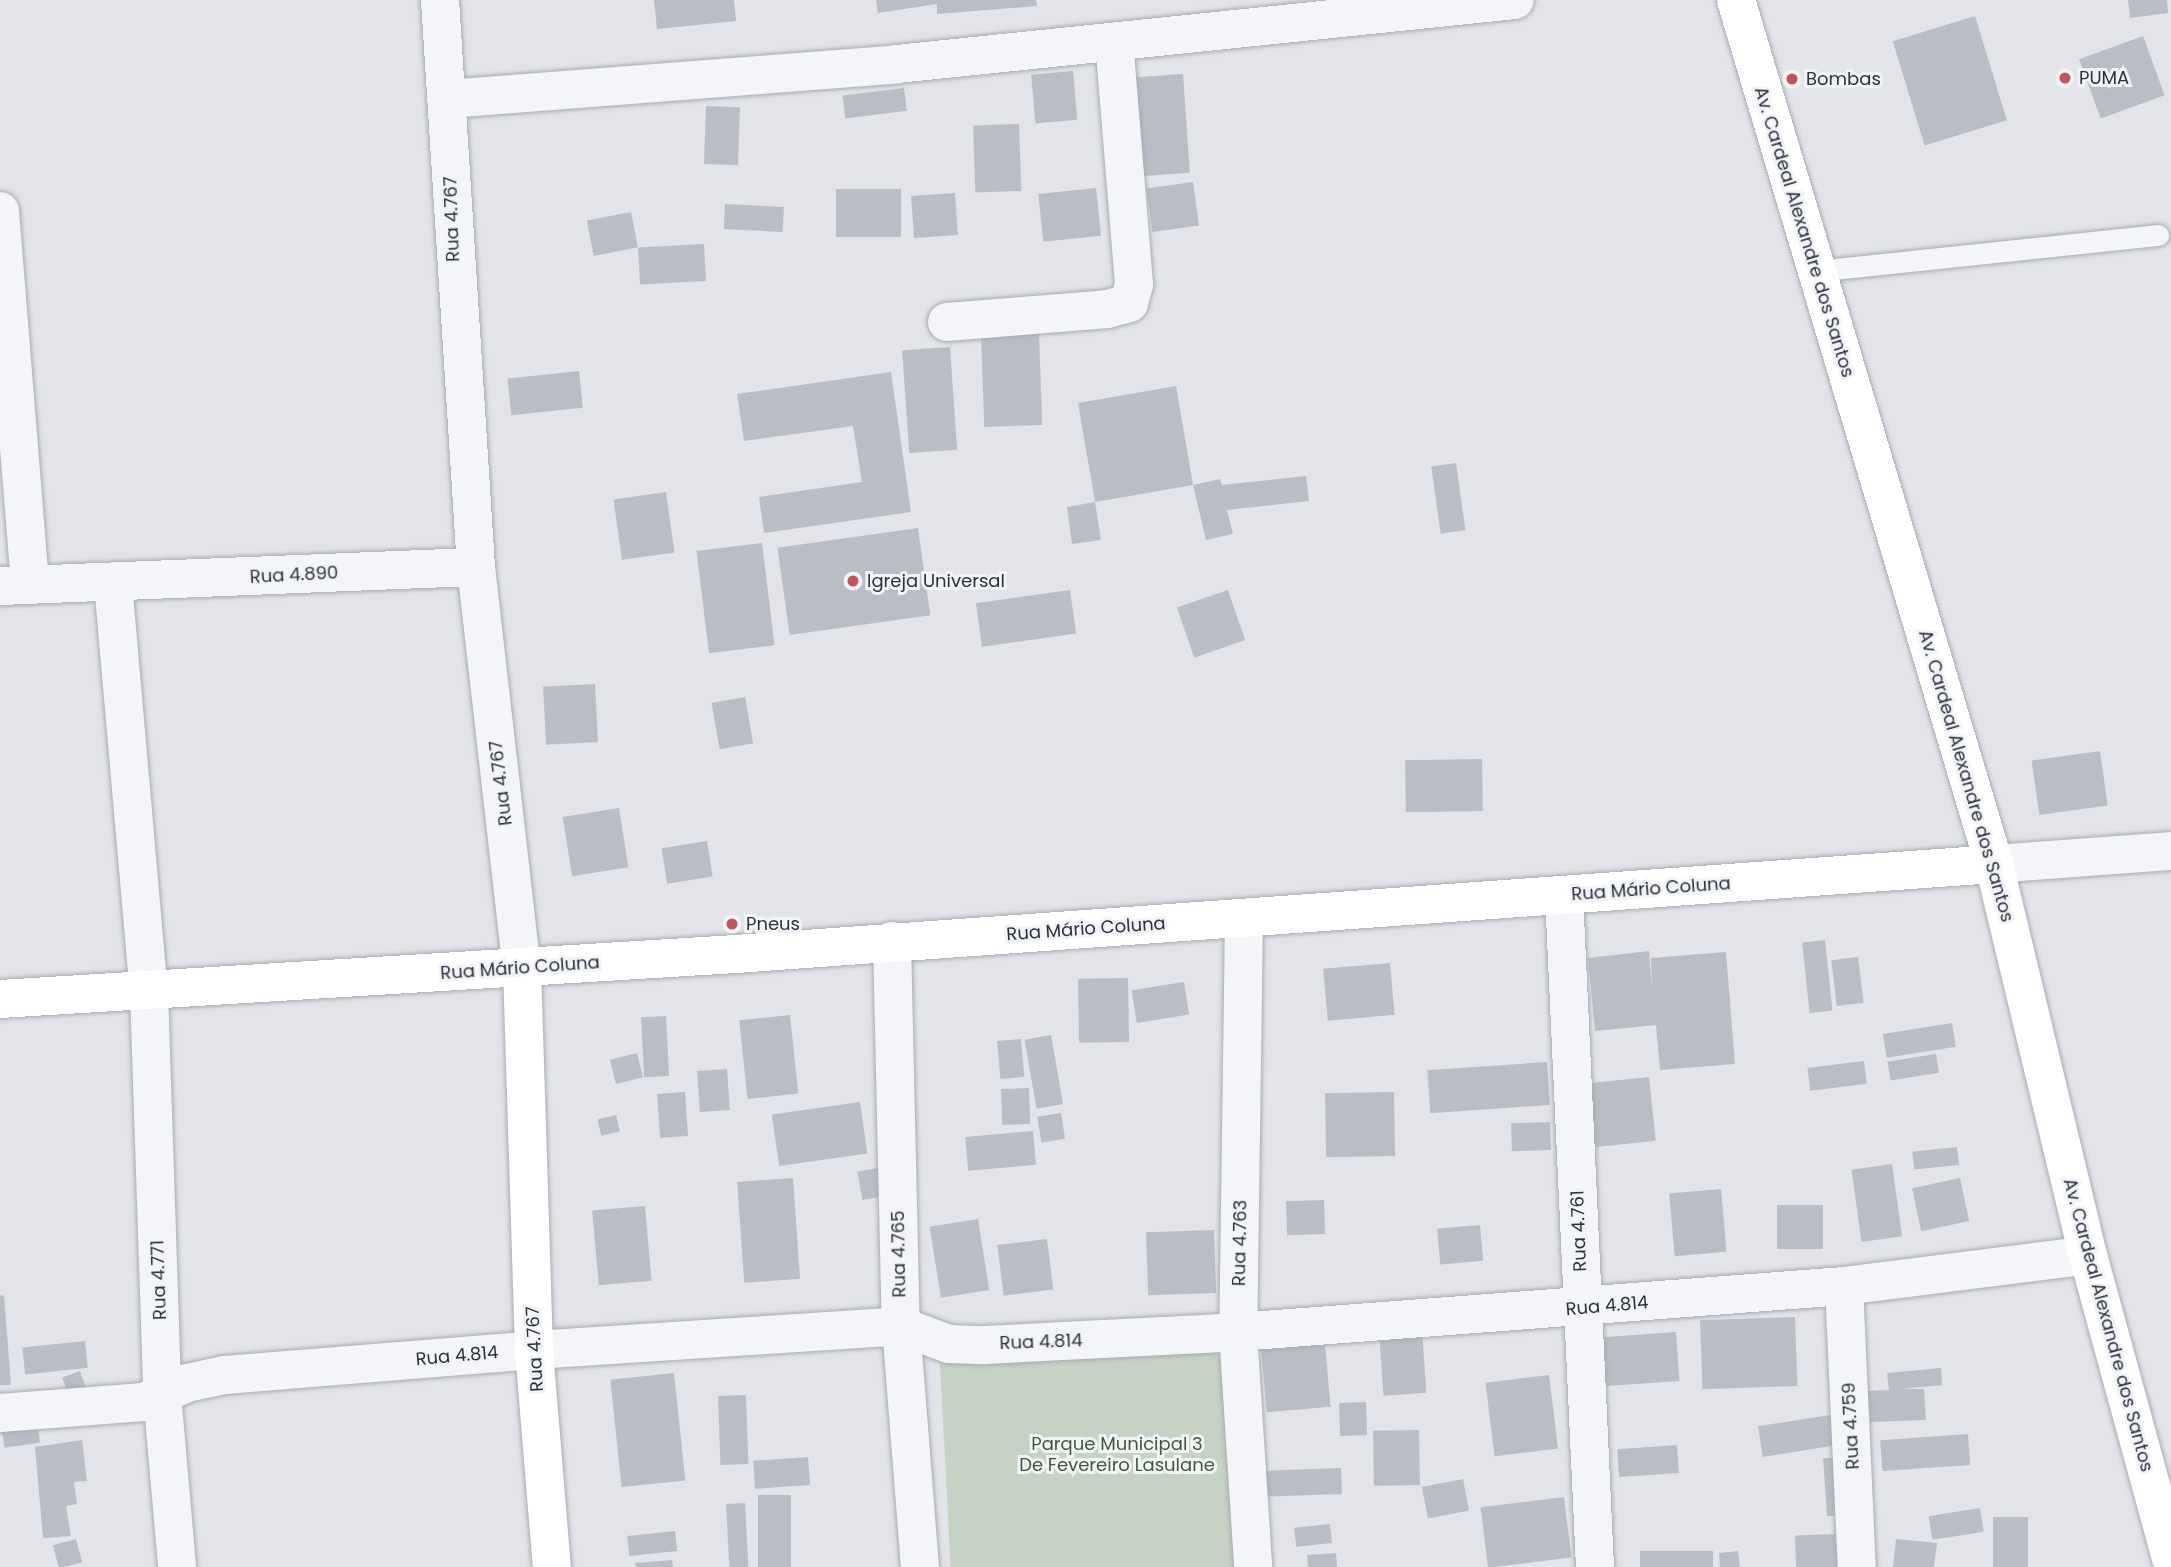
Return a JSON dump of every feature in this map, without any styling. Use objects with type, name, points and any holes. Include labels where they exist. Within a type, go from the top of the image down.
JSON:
[{"type":"main road","name":"Av. Cardeal Alexandre dos Santos","points":[[1736,0],[1994,864],[2088,1255],[2171,1558]]},
{"type":"main road","name":"Rua Mário Coluna","points":[[0,999],[149,992],[736,954],[1994,864]]},
{"type":"main road","name":"Rua 4.767","points":[[522,968],[534,1350],[552,1567]]},
{"type":"street","name":"Rua 4.767","points":[[440,0],[453,261],[476,567],[522,968]]},
{"type":"street","points":[[447,99],[897,64],[1515,0]]},
{"type":"street","points":[[947,322],[1107,309],[1129,303],[1134,284],[1115,42]]},
{"type":"street","points":[[0,211],[15,585]]},
{"type":"street","name":"Rua 4.890","points":[[15,585],[476,567]]},
{"type":"street","name":"Rua 4.771","points":[[113,583],[149,992],[162,1394],[177,1567]]},
{"type":"street","name":"Rua Mário Coluna","points":[[1994,864],[2171,851]]},
{"type":"street","name":"Rua 4.761","points":[[1564,895],[1595,1567]]},
{"type":"street","name":"Rua 4.763","points":[[1244,919],[1238,1332],[1253,1567]]},
{"type":"street","name":"Rua 4.765","points":[[892,941],[901,1326],[920,1567]]},
{"type":"street","name":"Rua 4.814","points":[[0,1413],[144,1402],[225,1375],[534,1350],[901,1326],[949,1344],[985,1345],[1238,1332],[1582,1308],[1844,1286],[2088,1255]]},
{"type":"street","name":"Rua 4.759","points":[[1844,1286],[1857,1567]]},
{"type":"lane","points":[[1815,271],[2158,235]]},
{"type":"green space","name":"Parque Municipal 3 De Fevereiro Lasulane","points":[[1222,1337],[1234,1567],[951,1567],[939,1352]]},
{"type":"building","points":[[654,0],[734,0],[736,21],[657,29]]},
{"type":"building","points":[[876,0],[1036,0],[1037,6],[937,14],[937,4],[878,13]]},
{"type":"building","points":[[2128,0],[2167,0],[2168,13],[2130,18]]},
{"type":"building","points":[[1975,16],[2007,120],[1925,145],[1893,41]]},
{"type":"building","points":[[2143,36],[2165,95],[2101,118],[2079,59]]},
{"type":"building","points":[[1073,71],[1077,120],[1035,123],[1031,75]]},
{"type":"building","points":[[1183,74],[1190,173],[1136,177],[1129,78]]},
{"type":"building","points":[[904,88],[907,111],[845,118],[842,96]]},
{"type":"building","points":[[706,106],[740,107],[738,165],[704,164]]},
{"type":"building","points":[[1019,124],[1021,191],[975,193],[973,126]]},
{"type":"building","points":[[1193,182],[1199,226],[1153,232],[1146,189]]},
{"type":"building","points":[[1096,188],[1101,236],[1043,242],[1038,194]]},
{"type":"building","points":[[836,189],[901,189],[901,237],[836,237]]},
{"type":"building","points":[[955,193],[958,235],[914,238],[911,196]]},
{"type":"building","points":[[725,204],[784,207],[783,232],[724,229]]},
{"type":"building","points":[[631,212],[638,247],[594,256],[587,221]]},
{"type":"building","points":[[704,244],[706,281],[640,284],[638,247]]},
{"type":"building","points":[[1039,333],[1042,425],[984,427],[981,335]]},
{"type":"building","points":[[950,347],[957,450],[909,453],[902,350]]},
{"type":"building","points":[[579,371],[583,408],[511,415],[507,379]]},
{"type":"building","points":[[891,372],[911,512],[764,533],[759,497],[862,482],[853,426],[744,441],[737,394]]},
{"type":"building","points":[[1176,386],[1193,485],[1095,502],[1078,403]]},
{"type":"building","points":[[1456,463],[1465,530],[1441,534],[1431,466]]},
{"type":"building","points":[[1306,476],[1309,501],[1227,510],[1233,534],[1206,540],[1193,485],[1220,479],[1222,485]]},
{"type":"building","points":[[666,492],[674,552],[622,560],[614,499]]},
{"type":"building","points":[[1095,502],[1101,540],[1072,544],[1067,507]]},
{"type":"building","name":"Igreja Universal","points":[[918,528],[930,615],[790,635],[777,548]]},
{"type":"building","points":[[762,543],[775,645],[709,653],[696,551]]},
{"type":"building","points":[[1070,590],[1076,634],[982,647],[976,603]]},
{"type":"building","points":[[1228,590],[1245,640],[1194,658],[1177,608]]},
{"type":"building","points":[[595,684],[598,742],[546,745],[543,687]]},
{"type":"building","points":[[745,697],[753,743],[720,749],[712,703]]},
{"type":"building","points":[[2100,751],[2108,805],[2039,815],[2032,761]]},
{"type":"building","points":[[1482,759],[1483,811],[1406,812],[1405,760]]},
{"type":"building","points":[[619,808],[628,867],[572,876],[563,817]]},
{"type":"building","points":[[707,841],[713,877],[667,884],[662,848]]},
{"type":"building","points":[[1825,940],[1832,1011],[1810,1013],[1802,942]]},
{"type":"building","points":[[1649,951],[1652,988],[1651,958],[1726,952],[1735,1064],[1660,1070],[1656,1025],[1595,1031],[1588,958]]},
{"type":"building","points":[[1858,957],[1864,1003],[1837,1006],[1831,960]]},
{"type":"building","points":[[1390,963],[1395,1015],[1328,1021],[1323,969]]},
{"type":"building","points":[[1128,978],[1129,1042],[1079,1043],[1078,979]]},
{"type":"building","points":[[1184,982],[1189,1015],[1137,1023],[1132,990]]},
{"type":"building","points":[[790,1015],[798,1094],[748,1099],[739,1020]]},
{"type":"building","points":[[666,1016],[669,1076],[644,1077],[641,1017]]},
{"type":"building","points":[[1952,1023],[1956,1047],[1887,1058],[1883,1034]]},
{"type":"building","points":[[1051,1035],[1063,1104],[1037,1109],[1024,1040]]},
{"type":"building","points":[[1021,1039],[1024,1077],[1000,1079],[997,1041]]},
{"type":"building","points":[[637,1053],[643,1077],[616,1084],[610,1060]]},
{"type":"building","points":[[1936,1054],[1939,1073],[1891,1080],[1888,1062]]},
{"type":"building","points":[[1864,1061],[1867,1084],[1810,1091],[1807,1068]]},
{"type":"building","points":[[1547,1062],[1550,1105],[1430,1113],[1427,1070]]},
{"type":"building","points":[[727,1069],[730,1110],[700,1112],[697,1071]]},
{"type":"building","points":[[1649,1077],[1656,1141],[1586,1148],[1579,1084]]},
{"type":"building","points":[[1029,1088],[1030,1124],[1002,1125],[1001,1089]]},
{"type":"building","points":[[685,1092],[688,1136],[660,1138],[657,1094]]},
{"type":"building","points":[[1394,1092],[1395,1156],[1326,1157],[1325,1093]]},
{"type":"building","points":[[860,1102],[867,1153],[779,1166],[772,1114]]},
{"type":"building","points":[[1061,1113],[1065,1139],[1041,1142],[1037,1117]]},
{"type":"building","points":[[616,1115],[620,1132],[601,1136],[597,1119]]},
{"type":"building","points":[[1550,1122],[1551,1150],[1512,1151],[1511,1123]]},
{"type":"building","points":[[1033,1131],[1036,1165],[968,1171],[965,1137]]},
{"type":"building","points":[[1957,1147],[1959,1165],[1914,1170],[1912,1152]]},
{"type":"building","points":[[1892,1164],[1902,1236],[1862,1242],[1851,1170]]},
{"type":"building","points":[[883,1167],[888,1196],[862,1200],[857,1172]]},
{"type":"building","points":[[793,1178],[800,1279],[744,1283],[737,1182]]},
{"type":"building","points":[[1960,1178],[1969,1221],[1921,1231],[1912,1188]]},
{"type":"building","points":[[1721,1189],[1726,1252],[1675,1256],[1669,1194]]},
{"type":"building","points":[[1324,1200],[1325,1234],[1287,1235],[1286,1201]]},
{"type":"building","points":[[1777,1205],[1823,1205],[1823,1249],[1777,1249]]},
{"type":"building","points":[[645,1206],[652,1281],[599,1285],[592,1211]]},
{"type":"building","points":[[978,1219],[989,1290],[941,1298],[930,1227]]},
{"type":"building","points":[[1480,1225],[1483,1261],[1440,1265],[1437,1229]]},
{"type":"building","points":[[1214,1230],[1216,1293],[1148,1295],[1146,1232]]},
{"type":"building","points":[[1047,1239],[1053,1290],[1004,1296],[997,1245]]},
{"type":"building","points":[[0,1295],[4,1296],[11,1385],[0,1385]]},
{"type":"building","points":[[1421,1316],[1426,1393],[1383,1396],[1378,1319]]},
{"type":"building","points":[[1795,1317],[1797,1386],[1702,1389],[1700,1320]]},
{"type":"building","points":[[1676,1332],[1679,1381],[1606,1386],[1602,1337]]},
{"type":"building","points":[[85,1341],[88,1368],[25,1374],[22,1348]]},
{"type":"building","points":[[1325,1344],[1330,1407],[1267,1412],[1261,1350]]},
{"type":"building","points":[[1941,1368],[1942,1385],[1900,1389],[1924,1389],[1926,1420],[1870,1422],[1868,1391],[1889,1390],[1887,1373]]},
{"type":"building","points":[[80,1371],[87,1390],[69,1396],[62,1377]]},
{"type":"building","points":[[674,1373],[685,1480],[622,1487],[610,1380]]},
{"type":"building","points":[[1549,1375],[1558,1448],[1494,1456],[1485,1383]]},
{"type":"building","points":[[746,1395],[748,1464],[720,1465],[718,1396]]},
{"type":"building","points":[[1366,1402],[1367,1435],[1340,1436],[1339,1403]]},
{"type":"building","points":[[1836,1414],[1841,1445],[1763,1457],[1758,1426]]},
{"type":"building","points":[[37,1421],[40,1443],[4,1448],[1,1426]]},
{"type":"building","points":[[1419,1430],[1420,1485],[1374,1486],[1373,1431]]},
{"type":"building","points":[[1968,1434],[1970,1465],[1882,1471],[1880,1440]]},
{"type":"building","points":[[82,1440],[87,1481],[74,1482],[77,1504],[66,1506],[71,1536],[43,1538],[35,1447]]},
{"type":"building","points":[[1677,1445],[1679,1473],[1619,1477],[1617,1449]]},
{"type":"building","points":[[808,1457],[810,1485],[755,1489],[753,1461]]},
{"type":"building","points":[[1842,1457],[1846,1515],[1827,1516],[1823,1458]]},
{"type":"building","points":[[1341,1468],[1342,1494],[1267,1497],[1266,1471]]},
{"type":"building","points":[[1463,1479],[1469,1510],[1428,1518],[1422,1487]]},
{"type":"building","points":[[758,1495],[791,1495],[791,1567],[758,1567]]},
{"type":"building","points":[[1564,1497],[1571,1558],[1488,1567],[1481,1507]]},
{"type":"building","points":[[745,1503],[748,1567],[729,1567],[726,1504]]},
{"type":"building","points":[[1980,1508],[1984,1532],[1932,1540],[1929,1516]]},
{"type":"building","points":[[1993,1517],[2028,1517],[2028,1567],[1993,1567]]},
{"type":"building","points":[[1330,1524],[1332,1543],[1296,1547],[1294,1528]]},
{"type":"building","points":[[675,1531],[677,1551],[629,1556],[627,1536]]},
{"type":"building","points":[[1839,1534],[1840,1567],[1796,1567],[1795,1536]]},
{"type":"building","points":[[76,1539],[82,1562],[59,1567],[53,1545]]},
{"type":"building","points":[[1896,1539],[1937,1543],[1934,1567],[1893,1567]]},
{"type":"building","points":[[1640,1551],[1713,1551],[1713,1567],[1640,1567]]},
{"type":"building","points":[[1738,1551],[1740,1567],[1720,1567],[1719,1553]]},
{"type":"building","points":[[1336,1553],[1337,1567],[1308,1567],[1307,1555]]},
{"type":"building","points":[[672,1560],[673,1567],[636,1567],[635,1563]]},
{"type":"place","name":"PUMA","points":[[2065,78]]},
{"type":"place","name":"Bombas","points":[[1792,79]]},
{"type":"place","name":"Igreja Universal","points":[[853,581]]},
{"type":"place","name":"Pneus","points":[[732,924]]}]
